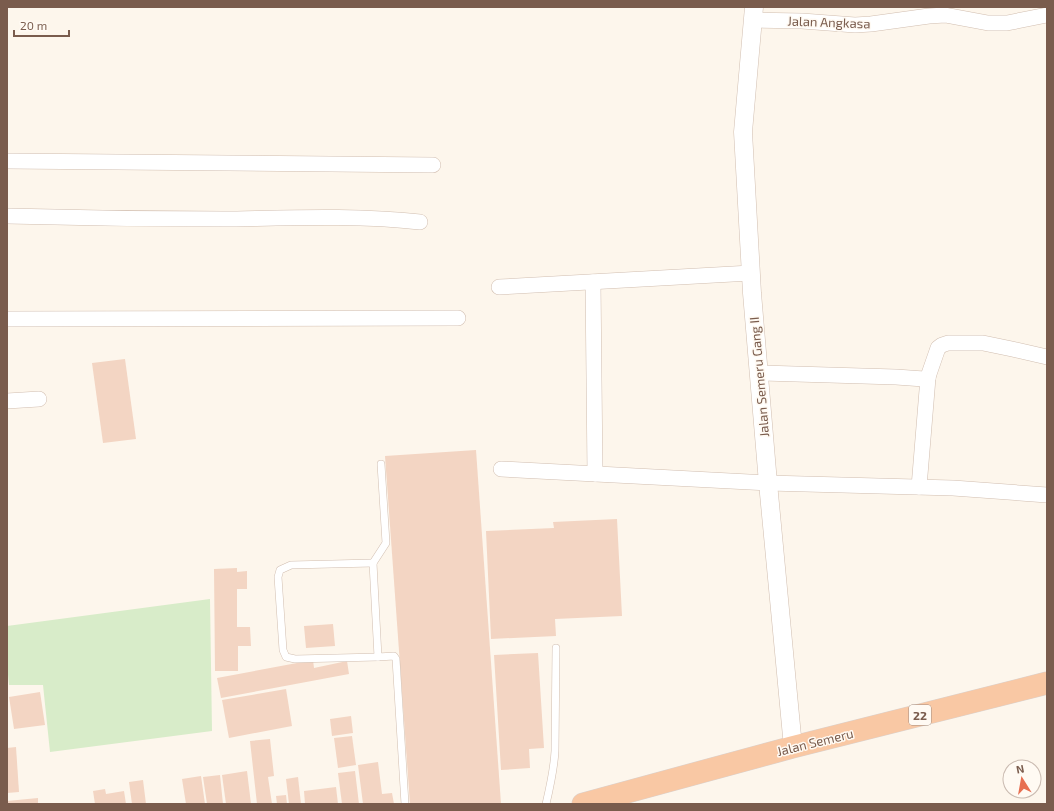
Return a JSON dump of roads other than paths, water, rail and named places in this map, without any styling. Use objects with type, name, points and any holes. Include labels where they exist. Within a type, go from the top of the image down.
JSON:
[{"type":"highway","name":"Jalan Semeru","points":[[583,804],[793,747],[1047,683]]},
{"type":"street","name":"Jalan Angkasa","points":[[753,14],[866,24],[945,15],[988,23],[1007,23],[1047,15]]},
{"type":"street","name":"Jalan Semeru Gang II","points":[[753,14],[744,132],[751,273],[768,483],[793,747]]},
{"type":"street","points":[[7,161],[433,164]]},
{"type":"street","points":[[7,216],[146,220],[341,218],[420,222]]},
{"type":"street","points":[[500,287],[751,273]]},
{"type":"street","points":[[593,282],[595,474]]},
{"type":"street","points":[[7,319],[458,318]]},
{"type":"street","points":[[919,487],[928,378],[938,348],[948,343],[983,343],[1047,358]]},
{"type":"street","points":[[760,373],[921,379],[928,378]]},
{"type":"street","points":[[7,401],[39,399]]},
{"type":"street","points":[[502,469],[768,483],[954,488],[1047,495]]},
{"type":"lane","points":[[378,657],[373,563],[386,544],[381,464]]},
{"type":"lane","points":[[373,563],[291,565],[280,570],[278,576],[283,650],[286,657],[295,659],[394,656],[396,658],[405,804]]},
{"type":"lane","points":[[546,804],[551,782],[555,751],[556,648]]}]
